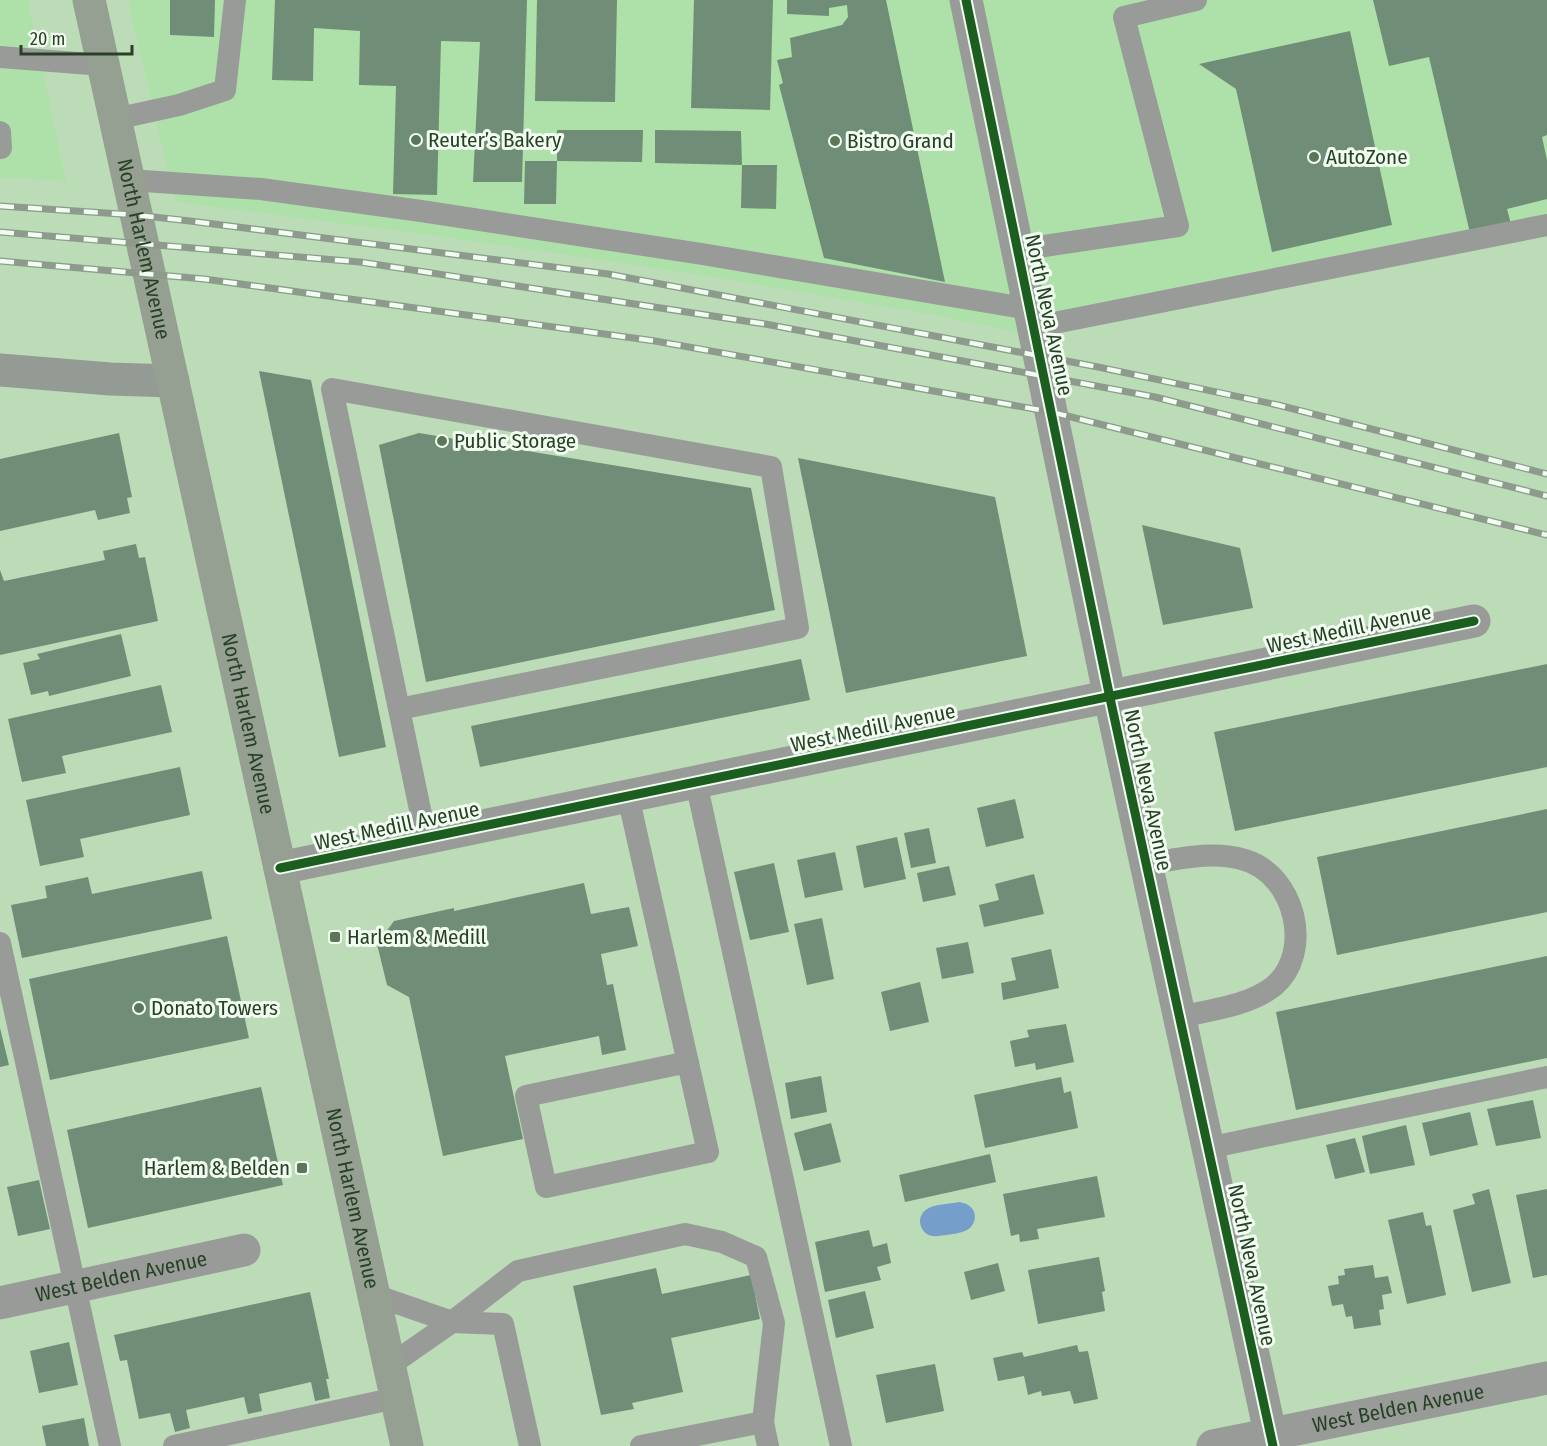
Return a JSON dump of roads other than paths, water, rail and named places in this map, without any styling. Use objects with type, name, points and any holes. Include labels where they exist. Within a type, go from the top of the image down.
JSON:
[{"type":"main road","name":"North Harlem Avenue","points":[[89,0],[407,1446]]},
{"type":"street","name":"North Neva Avenue","points":[[966,0],[1110,698],[1272,1440]]},
{"type":"street","points":[[0,370],[110,379],[173,381]]},
{"type":"street","name":"West Medill Avenue","points":[[280,868],[1474,621]]},
{"type":"street","name":"West Belden Avenue","points":[[0,1303],[244,1250]]},
{"type":"street","name":"West Belden Avenue","points":[[1213,1446],[1272,1440],[1547,1378]]},
{"type":"lane","points":[[115,118],[179,105],[225,90],[235,0]]},
{"type":"lane","points":[[1018,250],[1178,226],[1124,17],[1196,0]]},
{"type":"lane","points":[[0,57],[104,65]]},
{"type":"lane","points":[[129,180],[261,189],[421,211],[702,254],[1032,318],[1547,225]]},
{"type":"lane","points":[[399,709],[798,628],[771,467],[332,389],[426,838]]},
{"type":"lane","points":[[696,782],[841,1446]]},
{"type":"lane","points":[[628,796],[688,1062],[708,1152],[546,1187],[526,1096],[688,1062]]},
{"type":"lane","points":[[1146,864],[1207,855],[1227,855],[1247,860],[1265,869],[1280,884],[1291,903],[1295,927],[1294,952],[1288,971],[1274,986],[1236,1004],[1179,1017]]},
{"type":"lane","points":[[0,943],[110,1446]]},
{"type":"lane","points":[[1208,1148],[1547,1077]]},
{"type":"lane","points":[[389,1366],[452,1322],[518,1271],[685,1234],[722,1242],[756,1257],[774,1323],[763,1422],[768,1446]]},
{"type":"lane","points":[[374,1295],[452,1322],[503,1324],[530,1446]]},
{"type":"lane","points":[[174,1446],[396,1398]]},
{"type":"lane","points":[[641,1446],[763,1422]]},
{"type":"water","points":[[959,1202],[967,1204],[974,1211],[974,1223],[969,1229],[959,1233],[932,1236],[921,1227],[921,1217],[930,1207]]},
{"type":"railway","points":[[0,206],[190,221],[608,274],[1098,367],[1278,405],[1547,474]]},
{"type":"railway","points":[[0,232],[360,262],[765,324],[1155,397],[1547,496]]},
{"type":"railway","points":[[0,261],[204,279],[655,341],[1051,412],[1547,535]]},
{"type":"place","name":"Reuter’s Bakery","points":[[416,140]]},
{"type":"place","name":"Bistro Grand","points":[[835,141]]},
{"type":"place","name":"AutoZone","points":[[1314,157]]},
{"type":"place","name":"Public Storage","points":[[442,441]]},
{"type":"place","name":"Harlem & Medill","points":[[335,937]]},
{"type":"place","name":"Donato Towers","points":[[139,1008]]},
{"type":"place","name":"Harlem & Belden","points":[[302,1168]]}]
